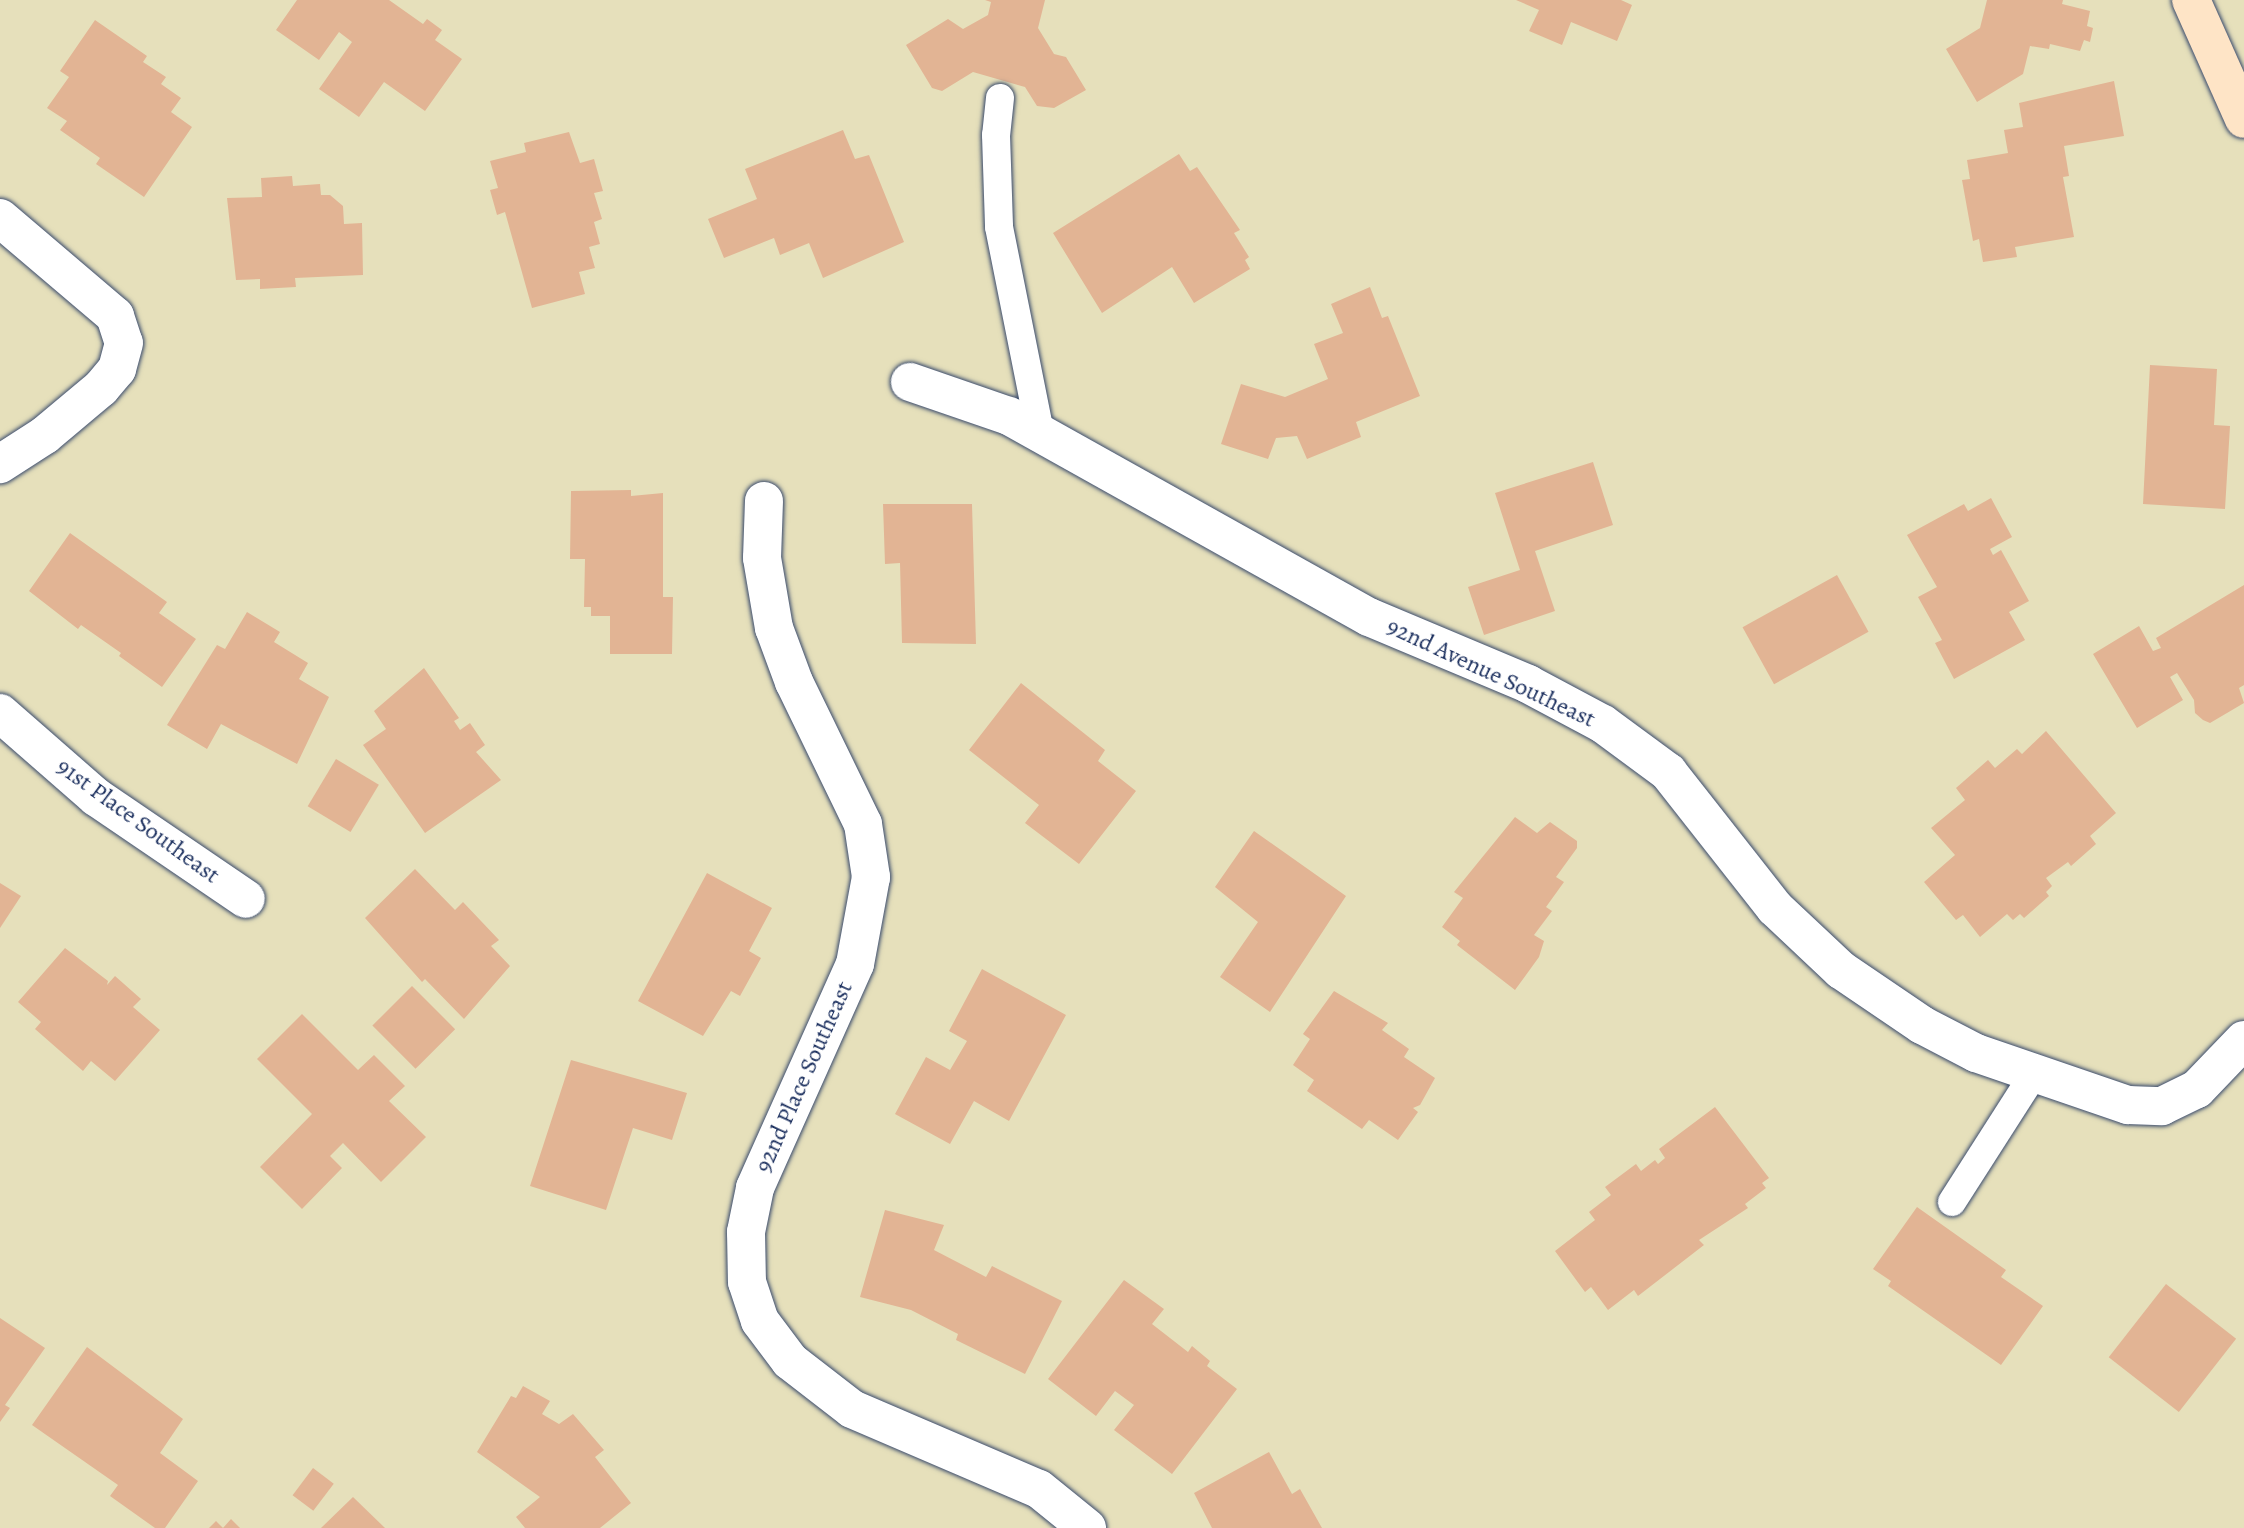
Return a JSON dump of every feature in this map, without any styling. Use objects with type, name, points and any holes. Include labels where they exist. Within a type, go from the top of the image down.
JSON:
[{"type":"street","points":[[2190,0],[2244,119]]},
{"type":"street","points":[[0,218],[115,316],[124,343],[117,369],[101,388],[45,435],[0,464]]},
{"type":"street","name":"92nd Avenue Southeast","points":[[909,382],[1009,416],[1369,617],[1528,684],[1603,724],[1668,772],[1775,908],[1841,970],[1922,1025],[1976,1053],[2128,1105],[2162,1106],[2197,1089],[2236,1050]]},
{"type":"street","name":"92nd Place Southeast","points":[[764,501],[762,558],[774,628],[794,682],[863,824],[870,877],[855,964],[755,1188],[746,1233],[747,1282],[760,1321],[790,1361],[852,1409],[1039,1489],[1087,1528]]},
{"type":"street","name":"91st Place Southeast","points":[[0,713],[96,797],[246,899]]},
{"type":"lane","points":[[1000,98],[996,135],[999,227],[1040,433]]},
{"type":"lane","points":[[1952,1202],[2034,1074]]},
{"type":"building","points":[[297,0],[389,0],[423,24],[427,19],[442,30],[435,40],[462,59],[425,111],[384,82],[359,117],[319,89],[352,42],[339,32],[319,60],[276,30]]},
{"type":"building","points":[[985,0],[1045,0],[1038,28],[1054,54],[1066,57],[1086,90],[1054,108],[1037,106],[1025,87],[973,72],[942,91],[932,88],[906,45],[948,19],[963,29],[988,15],[991,2]]},
{"type":"building","points":[[1516,0],[1621,0],[1632,5],[1617,41],[1571,22],[1562,45],[1529,31],[1539,10]]},
{"type":"building","points":[[1987,0],[2063,0],[2062,4],[2090,11],[2087,26],[2093,28],[2090,42],[2084,40],[2080,51],[2050,44],[2049,49],[2030,46],[2023,74],[1977,102],[1946,49],[1980,28]]},
{"type":"building","points":[[95,20],[147,56],[143,62],[166,77],[161,84],[181,98],[171,112],[192,127],[144,197],[96,164],[100,158],[60,130],[67,121],[47,108],[69,77],[60,71]]},
{"type":"building","points":[[2114,81],[2124,136],[2064,146],[2069,176],[2063,177],[2074,237],[2015,247],[2017,257],[1983,262],[1979,239],[1973,241],[1962,180],[1970,179],[1967,160],[2008,153],[2004,130],[2023,127],[2019,103]]},
{"type":"building","points":[[843,130],[855,159],[869,155],[904,242],[823,278],[809,243],[780,255],[774,238],[724,258],[708,219],[757,199],[745,169]]},
{"type":"building","points":[[569,132],[580,163],[594,159],[603,191],[594,193],[602,219],[594,222],[600,244],[589,247],[595,268],[579,272],[585,294],[532,308],[505,212],[497,215],[490,190],[498,188],[490,161],[526,152],[524,143]]},
{"type":"building","points":[[1179,154],[1190,171],[1197,167],[1240,230],[1234,233],[1249,257],[1245,260],[1250,269],[1194,303],[1172,267],[1102,313],[1053,233]]},
{"type":"building","points":[[292,176],[293,186],[320,184],[321,195],[330,195],[343,206],[344,224],[362,223],[363,275],[295,278],[296,287],[260,289],[260,279],[236,280],[227,198],[262,197],[261,178]]},
{"type":"building","points":[[1370,287],[1382,318],[1388,316],[1420,396],[1356,422],[1361,437],[1307,459],[1297,436],[1276,438],[1268,459],[1221,444],[1241,384],[1285,397],[1328,379],[1314,344],[1343,333],[1331,304]]},
{"type":"building","points":[[2150,365],[2217,369],[2214,425],[2230,426],[2225,509],[2143,504]]},
{"type":"building","points":[[1593,462],[1613,525],[1535,551],[1555,611],[1484,635],[1468,587],[1520,570],[1495,493]]},
{"type":"building","points":[[631,490],[631,496],[663,493],[663,597],[673,597],[672,654],[610,654],[610,616],[591,616],[591,607],[584,607],[585,559],[570,559],[571,491]]},
{"type":"building","points":[[1991,498],[2012,537],[1990,549],[1993,555],[2001,550],[2029,601],[2009,612],[2025,640],[1954,679],[1935,643],[1942,640],[1918,597],[1937,587],[1907,535],[1964,504],[1968,511]]},
{"type":"building","points":[[883,504],[972,504],[976,644],[902,643],[900,563],[885,564]]},
{"type":"building","points":[[70,533],[167,602],[159,613],[196,639],[162,687],[119,656],[121,653],[81,625],[78,629],[29,591]]},
{"type":"building","points":[[1837,575],[1869,632],[1774,684],[1743,627]]},
{"type":"building","points":[[2244,585],[2244,685],[2239,688],[2244,703],[2210,723],[2203,720],[2195,713],[2194,700],[2177,673],[2170,677],[2183,700],[2137,728],[2093,654],[2139,626],[2153,651],[2161,648],[2156,638]]},
{"type":"building","points":[[247,612],[280,632],[274,642],[308,663],[299,679],[329,697],[297,764],[221,724],[207,749],[167,725],[217,645],[225,649]]},
{"type":"building","points":[[424,668],[459,718],[454,721],[460,730],[470,723],[485,745],[476,752],[501,780],[425,833],[363,745],[386,729],[374,711]]},
{"type":"building","points":[[1021,683],[1105,750],[1098,761],[1136,791],[1079,864],[1025,823],[1039,805],[969,750]]},
{"type":"building","points":[[2046,731],[2116,813],[2090,836],[2096,844],[2071,866],[2068,862],[2046,878],[2052,886],[2046,892],[2049,896],[2024,918],[2020,914],[2013,920],[2007,914],[1980,937],[1963,915],[1956,920],[1924,882],[1955,855],[1931,828],[1965,800],[1956,788],[1988,760],[1995,768],[2017,749],[2022,754]]},
{"type":"building","points":[[336,759],[379,785],[351,832],[308,806]]},
{"type":"building","points":[[1515,817],[1537,833],[1550,822],[1577,841],[1577,848],[1556,877],[1564,882],[1546,907],[1552,911],[1534,935],[1544,941],[1539,957],[1515,990],[1457,945],[1460,941],[1442,927],[1463,898],[1454,892]]},
{"type":"building","points":[[1254,831],[1346,896],[1270,1012],[1220,977],[1258,922],[1215,887]]},
{"type":"building","points":[[415,869],[455,910],[463,902],[499,940],[491,946],[510,966],[464,1019],[425,979],[422,982],[365,918]]},
{"type":"building","points":[[707,873],[772,908],[749,951],[761,958],[740,996],[731,991],[703,1036],[638,1001]]},
{"type":"building","points":[[0,883],[21,896],[0,928]]},
{"type":"building","points":[[65,948],[108,981],[107,985],[115,976],[141,999],[133,1007],[160,1030],[115,1081],[91,1061],[83,1071],[35,1029],[41,1022],[18,1002]]},
{"type":"building","points":[[982,969],[1066,1015],[1009,1121],[974,1101],[950,1144],[895,1114],[926,1057],[950,1070],[967,1041],[949,1031]]},
{"type":"building","points":[[412,986],[455,1029],[416,1069],[372,1026]]},
{"type":"building","points":[[1334,991],[1388,1023],[1382,1030],[1409,1049],[1404,1057],[1435,1078],[1420,1105],[1413,1108],[1418,1112],[1398,1140],[1369,1120],[1362,1129],[1307,1091],[1314,1080],[1293,1065],[1310,1039],[1303,1034]]},
{"type":"building","points":[[302,1014],[358,1070],[374,1055],[405,1086],[389,1101],[426,1137],[381,1182],[343,1143],[330,1156],[342,1168],[302,1209],[260,1167],[312,1114],[257,1059]]},
{"type":"building","points":[[571,1060],[687,1093],[672,1140],[633,1128],[606,1210],[530,1186]]},
{"type":"building","points":[[1715,1107],[1769,1178],[1762,1183],[1766,1188],[1745,1204],[1748,1208],[1699,1240],[1704,1245],[1638,1296],[1634,1290],[1608,1310],[1591,1287],[1585,1292],[1555,1251],[1595,1220],[1589,1212],[1611,1195],[1605,1187],[1636,1164],[1641,1171],[1655,1160],[1658,1164],[1665,1158],[1659,1149]]},
{"type":"building","points":[[1917,1207],[2006,1270],[2001,1277],[2043,1306],[2001,1365],[1888,1286],[1891,1281],[1873,1269]]},
{"type":"building","points":[[885,1210],[944,1225],[934,1250],[986,1277],[992,1266],[1062,1301],[1025,1374],[956,1340],[958,1334],[911,1310],[860,1297]]},
{"type":"building","points":[[1124,1280],[1164,1309],[1152,1324],[1188,1352],[1192,1346],[1210,1361],[1207,1366],[1237,1389],[1172,1474],[1114,1430],[1134,1405],[1115,1391],[1096,1416],[1048,1379]]},
{"type":"building","points":[[2166,1284],[2236,1339],[2179,1412],[2109,1357]]},
{"type":"building","points":[[0,1318],[45,1348],[5,1405],[10,1408],[0,1422]]},
{"type":"building","points":[[87,1347],[183,1419],[160,1453],[198,1481],[165,1528],[155,1528],[110,1496],[118,1485],[32,1425]]},
{"type":"building","points":[[523,1386],[550,1401],[542,1414],[559,1424],[573,1414],[604,1450],[595,1457],[631,1503],[600,1528],[525,1528],[516,1517],[540,1497],[477,1452],[511,1396],[516,1398]]},
{"type":"building","points":[[1269,1452],[1292,1494],[1300,1489],[1322,1528],[1212,1528],[1194,1493]]},
{"type":"building","points":[[313,1468],[334,1484],[313,1511],[293,1495]]},
{"type":"building","points":[[353,1497],[385,1528],[321,1528]]},
{"type":"building","points":[[231,1519],[240,1528],[223,1528]]},
{"type":"building","points":[[216,1521],[223,1528],[209,1528]]}]
